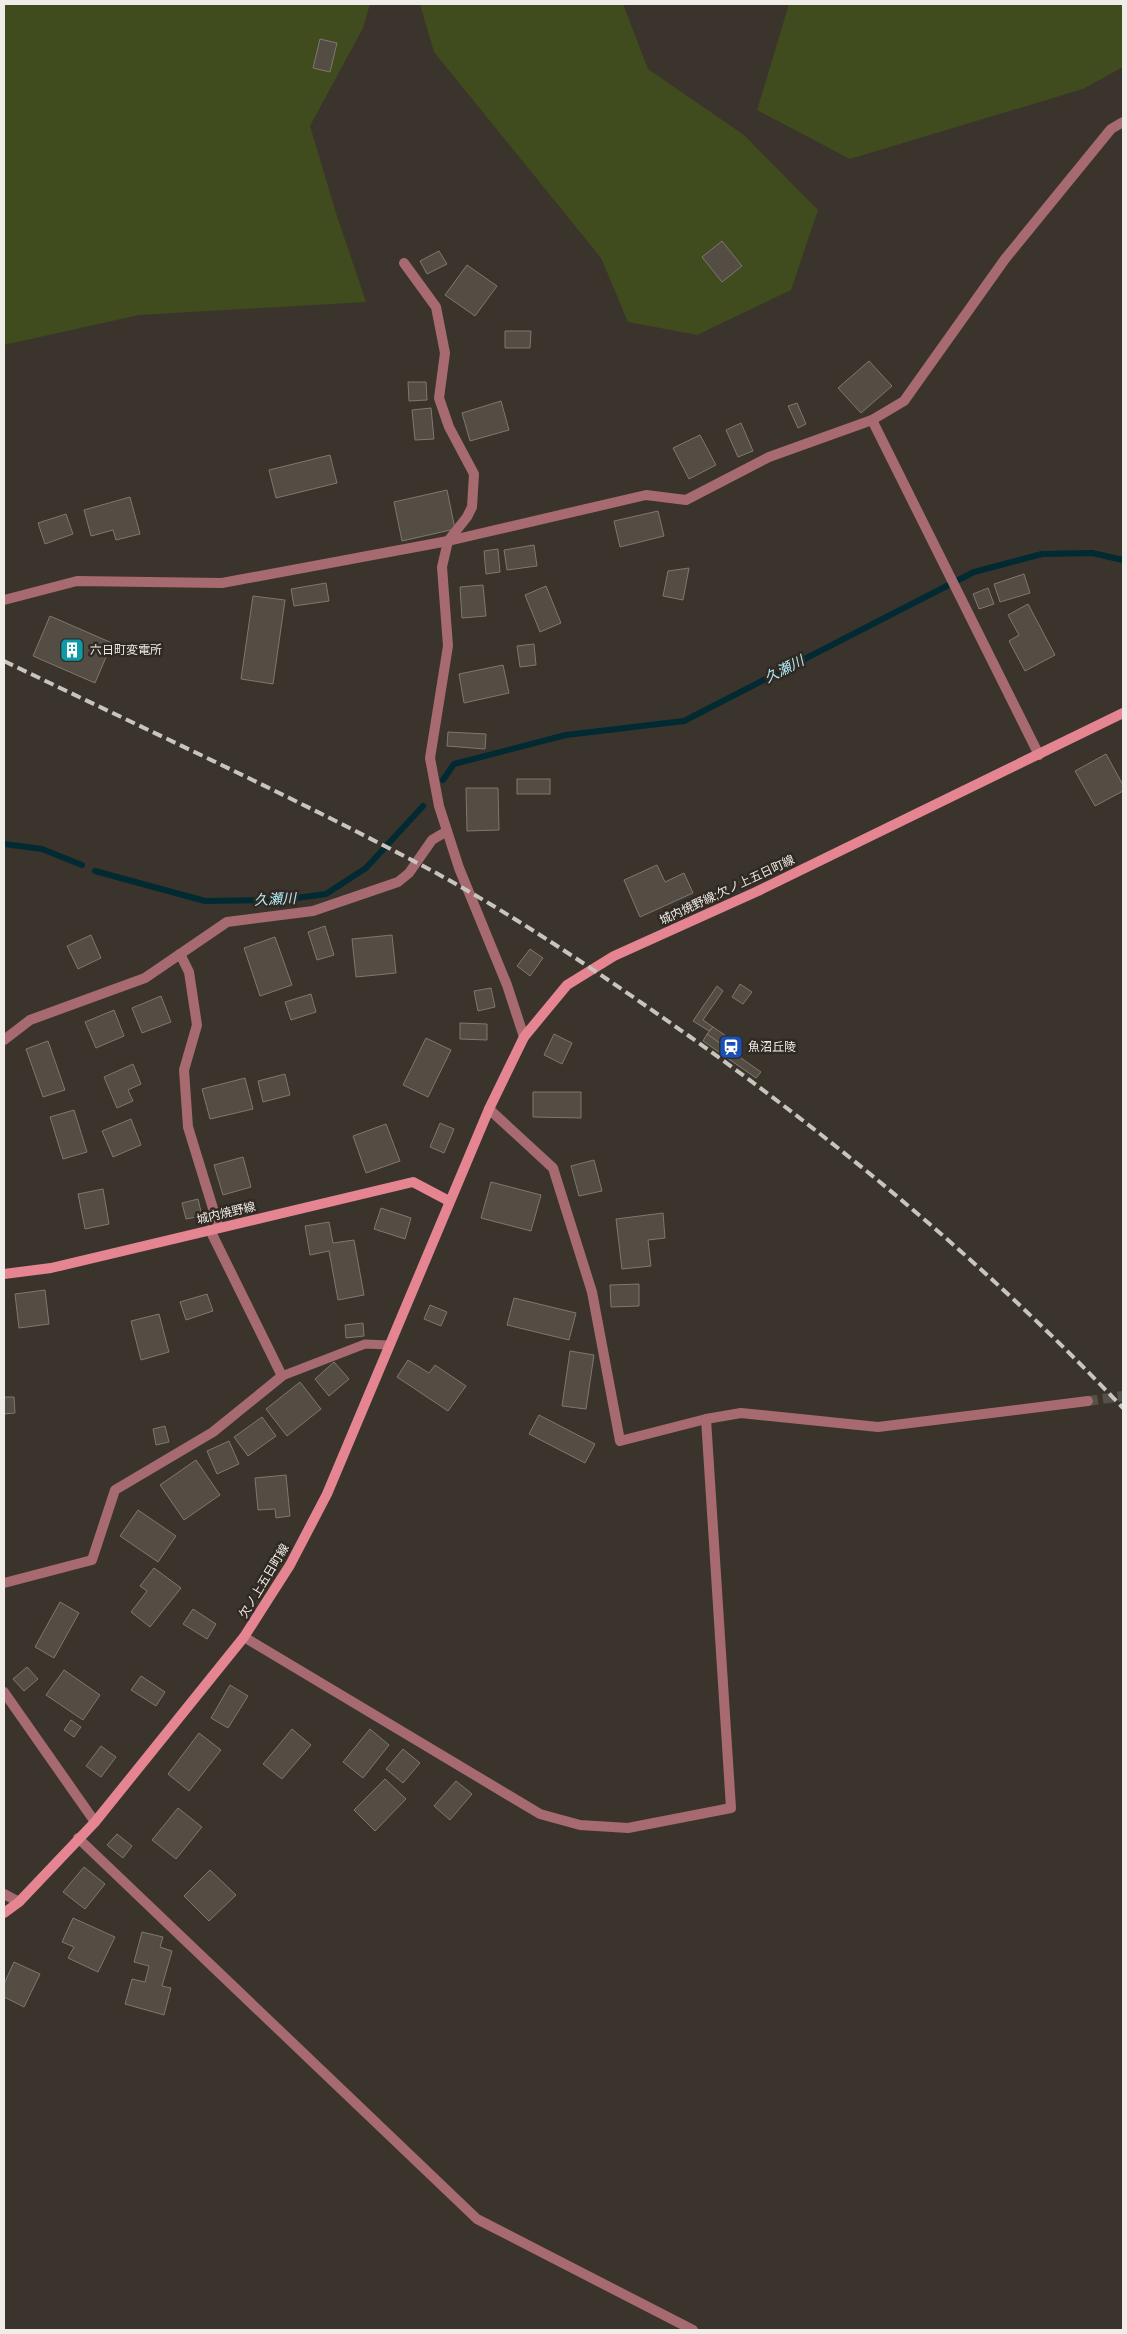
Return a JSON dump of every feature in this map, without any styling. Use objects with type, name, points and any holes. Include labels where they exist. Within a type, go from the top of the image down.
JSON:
[{"type":"main road","name":"城内焼野線;欠ノ上五日町線","points":[[449,1201],[524,1037],[568,985],[614,956],[758,891],[1123,713]]},
{"type":"main road","name":"城内焼野線","points":[[4,1274],[51,1268],[413,1182],[449,1201]]},
{"type":"main road","name":"欠ノ上五日町線","points":[[4,1913],[19,1902],[94,1822],[244,1637],[290,1565],[327,1494],[449,1201]]},
{"type":"street","points":[[4,600],[77,581],[222,583],[448,541],[646,495],[686,500],[768,457],[872,420],[904,401],[1005,259],[1111,129],[1123,122]]},
{"type":"street","points":[[404,263],[436,307],[445,353],[439,398],[449,427],[474,474],[472,507],[467,517],[448,541],[442,567],[448,646],[430,758],[439,806],[459,868],[507,985],[524,1037]]},
{"type":"street","points":[[872,420],[1039,755]]},
{"type":"street","points":[[4,1040],[30,1020],[145,978],[228,922],[313,911],[398,882],[409,873],[432,840],[447,831]]},
{"type":"street","points":[[4,1583],[92,1560],[115,1490],[213,1432],[282,1376],[215,1229],[188,1127],[184,1070],[196,1025],[189,972],[180,954]]},
{"type":"street","points":[[490,1109],[553,1168],[592,1292],[620,1441],[706,1419],[741,1413],[878,1427],[1088,1401]]},
{"type":"street","points":[[244,1637],[540,1814],[580,1825],[628,1828],[731,1808],[706,1419]]},
{"type":"street","points":[[4,1692],[94,1822]]},
{"type":"street","points":[[78,1838],[477,2219],[693,2330]]},
{"type":"street","points":[[4,1894],[19,1902]]},
{"type":"lane","points":[[282,1376],[365,1344],[388,1345]]},
{"type":"green space","points":[[4,4],[370,4],[363,28],[310,126],[336,213],[366,302],[139,315],[4,345]]},
{"type":"green space","points":[[420,4],[623,4],[648,69],[744,135],[818,210],[791,290],[697,335],[628,322],[601,258],[434,52]]},
{"type":"green space","points":[[789,4],[1123,4],[1123,67],[1083,89],[850,159],[757,110]]},
{"type":"building","points":[[320,39],[337,43],[330,72],[313,68]]},
{"type":"building","points":[[722,241],[742,266],[722,282],[702,257]]},
{"type":"building","points":[[439,251],[447,264],[427,274],[420,261]]},
{"type":"building","points":[[467,265],[497,286],[475,316],[445,295]]},
{"type":"building","points":[[505,331],[531,331],[530,348],[505,348]]},
{"type":"building","points":[[869,361],[892,386],[861,413],[838,388]]},
{"type":"building","points":[[408,382],[426,382],[427,400],[409,401]]},
{"type":"building","points":[[501,401],[509,430],[470,441],[462,413]]},
{"type":"building","points":[[797,403],[806,424],[798,428],[788,406]]},
{"type":"building","points":[[431,408],[434,439],[415,440],[412,410]]},
{"type":"building","points":[[741,423],[753,451],[738,457],[726,430]]},
{"type":"building","points":[[700,435],[716,465],[689,479],[673,448]]},
{"type":"building","points":[[330,455],[337,483],[276,498],[269,470]]},
{"type":"building","points":[[447,490],[455,529],[402,541],[394,502]]},
{"type":"building","points":[[130,497],[140,534],[116,540],[113,530],[91,536],[84,510]]},
{"type":"building","points":[[658,511],[664,536],[620,547],[614,521]]},
{"type":"building","points":[[66,514],[73,534],[45,544],[38,523]]},
{"type":"building","points":[[534,545],[537,566],[507,570],[504,550]]},
{"type":"building","points":[[498,549],[500,572],[486,574],[484,551]]},
{"type":"building","points":[[689,568],[683,600],[663,596],[668,571]]},
{"type":"building","points":[[1024,574],[1030,593],[1000,602],[994,584]]},
{"type":"building","points":[[326,583],[329,601],[294,606],[291,589]]},
{"type":"building","points":[[483,585],[486,616],[462,618],[460,587]]},
{"type":"building","points":[[546,586],[561,623],[540,632],[525,595]]},
{"type":"building","points":[[988,588],[994,604],[979,609],[973,594]]},
{"type":"building","points":[[253,596],[285,600],[273,684],[241,679]]},
{"type":"building","points":[[1028,604],[1055,655],[1025,671],[1009,641],[1019,635],[1008,615]]},
{"type":"building","name":"六日町変電所","points":[[50,616],[112,643],[95,683],[33,656]]},
{"type":"building","points":[[534,644],[536,665],[520,667],[517,646]]},
{"type":"building","points":[[503,665],[509,693],[464,703],[459,674]]},
{"type":"building","points":[[448,732],[486,734],[485,749],[447,746]]},
{"type":"building","points":[[1106,754],[1123,785],[1123,791],[1095,806],[1075,771]]},
{"type":"building","points":[[517,779],[550,779],[550,794],[517,794]]},
{"type":"building","points":[[466,788],[498,788],[499,830],[467,831]]},
{"type":"building","points":[[657,865],[665,882],[684,873],[693,893],[640,917],[624,880]]},
{"type":"building","points":[[325,926],[334,955],[317,960],[308,932]]},
{"type":"building","points":[[91,935],[101,958],[78,969],[67,946]]},
{"type":"building","points":[[392,935],[396,973],[356,977],[352,939]]},
{"type":"building","points":[[275,937],[292,985],[260,996],[244,948]]},
{"type":"building","points":[[530,949],[543,958],[530,976],[517,966]]},
{"type":"building","points":[[740,984],[752,992],[743,1004],[732,997]]},
{"type":"building","points":[[717,986],[723,991],[703,1020],[713,1027],[709,1031],[693,1021]]},
{"type":"building","points":[[491,988],[495,1007],[478,1011],[474,991]]},
{"type":"building","points":[[311,994],[316,1012],[291,1020],[285,1002]]},
{"type":"building","points":[[161,996],[171,1022],[142,1033],[132,1008]]},
{"type":"building","points":[[114,1010],[124,1036],[96,1048],[85,1022]]},
{"type":"building","points":[[460,1023],[487,1024],[487,1040],[460,1039]]},
{"type":"building","points":[[713,1027],[741,1046],[736,1055],[707,1034]]},
{"type":"building","points":[[554,1034],[572,1043],[562,1064],[544,1055]]},
{"type":"building","points":[[707,1034],[761,1072],[756,1078],[703,1041]]},
{"type":"building","points":[[426,1038],[451,1050],[428,1097],[403,1085]]},
{"type":"building","points":[[48,1041],[65,1090],[43,1097],[26,1049]]},
{"type":"building","points":[[133,1064],[141,1084],[128,1090],[133,1101],[117,1108],[104,1077]]},
{"type":"building","points":[[285,1074],[290,1095],[263,1102],[258,1081]]},
{"type":"building","points":[[245,1078],[253,1109],[210,1119],[202,1089]]},
{"type":"building","points":[[533,1092],[581,1092],[581,1118],[533,1117]]},
{"type":"building","points":[[74,1110],[87,1152],[63,1159],[50,1117]]},
{"type":"building","points":[[131,1119],[141,1145],[113,1157],[102,1131]]},
{"type":"building","points":[[440,1123],[454,1129],[444,1153],[430,1147]]},
{"type":"building","points":[[386,1124],[400,1161],[366,1173],[353,1136]]},
{"type":"building","points":[[243,1157],[251,1187],[223,1195],[214,1165]]},
{"type":"building","points":[[594,1160],[602,1191],[579,1196],[571,1166]]},
{"type":"building","points":[[491,1182],[541,1195],[531,1231],[481,1218]]},
{"type":"building","points":[[103,1189],[109,1224],[85,1229],[78,1194]]},
{"type":"building","points":[[198,1199],[202,1216],[186,1219],[182,1203]]},
{"type":"building","points":[[381,1208],[411,1218],[405,1239],[374,1229]]},
{"type":"building","points":[[663,1213],[665,1238],[648,1240],[651,1266],[622,1269],[616,1219]]},
{"type":"building","points":[[329,1222],[333,1243],[354,1240],[364,1295],[338,1300],[329,1251],[310,1255],[305,1226]]},
{"type":"building","points":[[639,1284],[639,1306],[611,1307],[610,1285]]},
{"type":"building","points":[[45,1290],[49,1324],[19,1328],[15,1294]]},
{"type":"building","points":[[207,1294],[213,1311],[186,1320],[180,1302]]},
{"type":"building","points":[[514,1298],[576,1313],[569,1340],[507,1325]]},
{"type":"building","points":[[430,1305],[447,1312],[441,1326],[424,1319]]},
{"type":"building","points":[[159,1314],[169,1352],[141,1360],[131,1321]]},
{"type":"building","points":[[363,1323],[364,1336],[346,1338],[345,1325]]},
{"type":"building","points":[[570,1351],[594,1355],[586,1409],[562,1406]]},
{"type":"building","points":[[408,1360],[429,1373],[435,1365],[466,1386],[448,1411],[397,1377]]},
{"type":"building","points":[[334,1362],[349,1379],[329,1396],[315,1379]]},
{"type":"building","points":[[300,1382],[321,1409],[287,1436],[266,1409]]},
{"type":"building","points":[[4,1397],[14,1397],[15,1413],[4,1414]]},
{"type":"building","points":[[539,1415],[595,1444],[585,1463],[529,1434]]},
{"type":"building","points":[[262,1417],[276,1436],[248,1456],[234,1437]]},
{"type":"building","points":[[165,1426],[169,1442],[156,1445],[153,1429]]},
{"type":"building","points":[[229,1441],[239,1464],[217,1474],[207,1451]]},
{"type":"building","points":[[196,1460],[220,1495],[184,1520],[160,1485]]},
{"type":"building","points":[[286,1475],[290,1516],[276,1518],[275,1509],[258,1510],[255,1478]]},
{"type":"building","points":[[138,1510],[176,1536],[158,1562],[120,1536]]},
{"type":"building","points":[[154,1568],[181,1588],[150,1627],[131,1612],[147,1591],[140,1586]]},
{"type":"building","points":[[60,1602],[79,1613],[54,1658],[35,1647]]},
{"type":"building","points":[[193,1609],[216,1624],[207,1639],[183,1624]]},
{"type":"building","points":[[27,1667],[38,1679],[24,1691],[13,1679]]},
{"type":"building","points":[[64,1670],[100,1695],[83,1720],[46,1695]]},
{"type":"building","points":[[141,1676],[165,1692],[156,1706],[131,1690]]},
{"type":"building","points":[[230,1685],[248,1696],[228,1728],[211,1718]]},
{"type":"building","points":[[71,1720],[81,1727],[74,1737],[64,1730]]},
{"type":"building","points":[[292,1729],[311,1745],[282,1779],[263,1764]]},
{"type":"building","points":[[370,1729],[389,1745],[363,1778],[343,1762]]},
{"type":"building","points":[[199,1733],[221,1750],[189,1791],[168,1774]]},
{"type":"building","points":[[101,1746],[116,1757],[101,1777],[86,1766]]},
{"type":"building","points":[[403,1749],[420,1763],[403,1783],[386,1769]]},
{"type":"building","points":[[385,1779],[406,1799],[375,1831],[354,1810]]},
{"type":"building","points":[[456,1781],[472,1794],[450,1820],[434,1806]]},
{"type":"building","points":[[178,1808],[202,1827],[176,1859],[152,1840]]},
{"type":"building","points":[[117,1834],[132,1846],[123,1858],[107,1845]]},
{"type":"building","points":[[84,1867],[105,1884],[85,1909],[63,1892]]},
{"type":"building","points":[[210,1870],[236,1895],[209,1921],[184,1896]]},
{"type":"building","points":[[73,1918],[115,1937],[98,1972],[68,1958],[74,1947],[62,1942]]},
{"type":"building","points":[[142,1932],[163,1937],[160,1947],[172,1951],[162,1986],[171,1988],[164,2015],[125,2004],[132,1979],[145,1982],[149,1966],[134,1962]]},
{"type":"building","points":[[14,1962],[40,1974],[24,2007],[4,1997],[4,1984]]},
{"type":"waterway","name":"久瀬川","points":[[443,780],[454,764],[566,735],[684,721],[974,572],[1042,554],[1092,553],[1123,560]]},
{"type":"waterway","name":"久瀬川","points":[[95,871],[205,901],[281,900],[326,894],[366,868],[423,806]]},
{"type":"waterway","name":"久瀬川","points":[[4,844],[42,849],[82,865]]},
{"type":"tunnel","points":[[1088,1401],[1123,1396]]},
{"type":"railway","points":[[4,661],[385,846],[470,892],[597,972],[747,1078],[860,1166],[969,1258],[1073,1357],[1123,1408]]},
{"type":"place","name":"六日町変電所","points":[[72,650]]},
{"type":"place","name":"魚沼丘陵","points":[[731,1047]]}]
